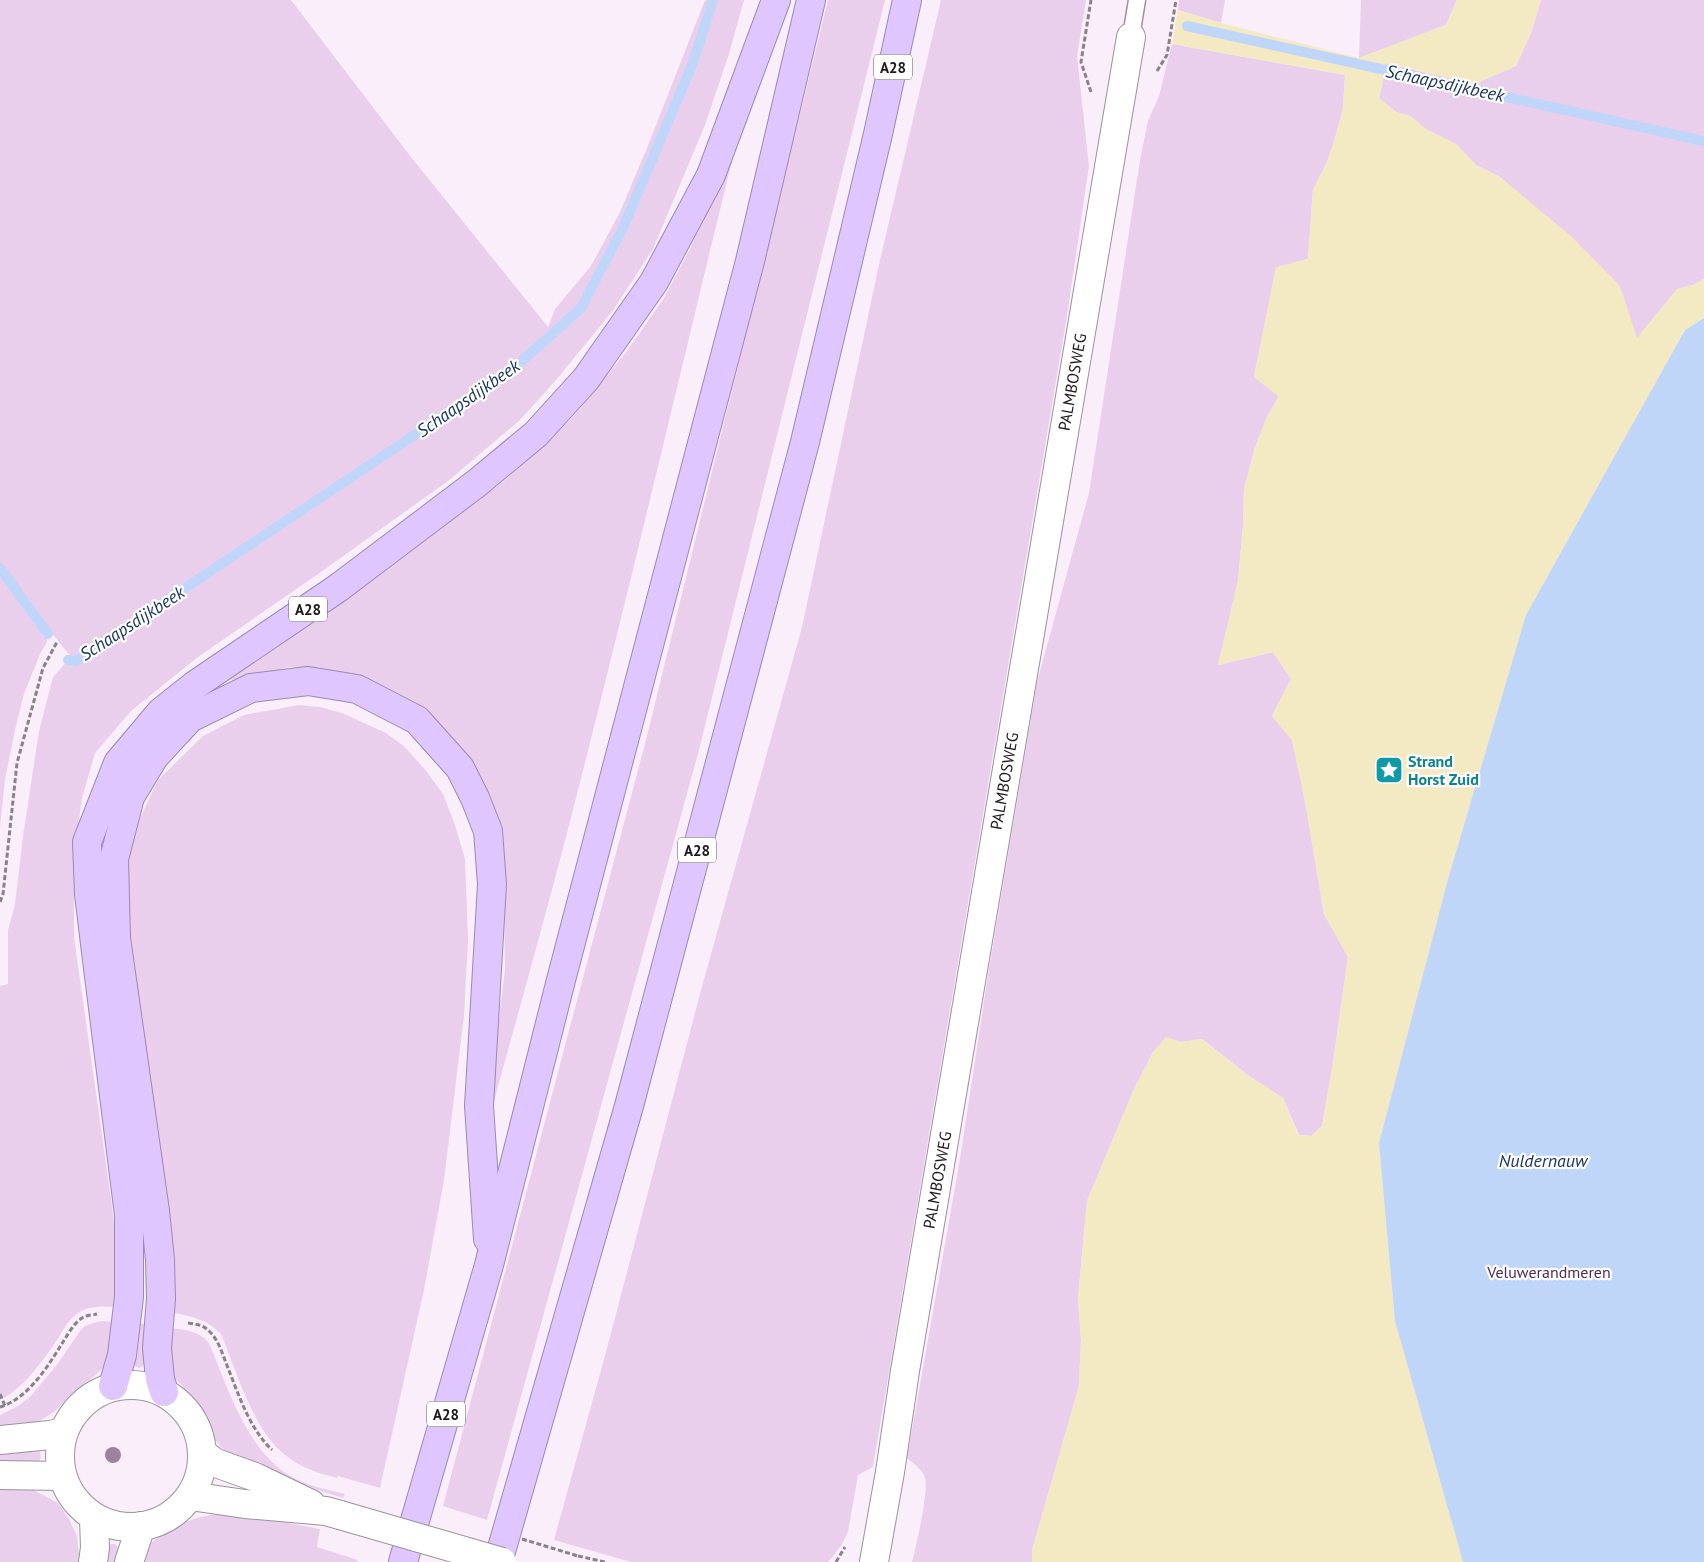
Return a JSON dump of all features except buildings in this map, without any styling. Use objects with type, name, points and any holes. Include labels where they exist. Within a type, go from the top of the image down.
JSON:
[{"type":"highway","name":"A28","points":[[113,1386],[122,1355],[129,1297],[129,1215],[89,894],[87,842],[118,763],[162,712],[195,685],[338,588],[478,483],[536,434],[586,379],[654,282],[711,175],[776,0]]},
{"type":"highway","name":"A28","points":[[403,1562],[489,1265],[561,980],[750,261],[811,0]]},
{"type":"highway","name":"A28","points":[[498,1562],[629,1106],[802,452],[878,134],[907,0]]},
{"type":"highway","name":"A28","points":[[164,1392],[160,1380],[157,1348],[161,1299],[160,1260],[116,938],[114,859],[130,797],[154,758],[190,718],[251,688],[308,681],[357,689],[417,720],[460,768],[475,798],[488,831],[492,884],[479,1106],[489,1265]]},
{"type":"street","name":"PALMBOSWEG","points":[[874,1562],[890,1472],[904,1371],[1131,37]]},
{"type":"street","points":[[140,1384],[164,1392],[184,1408],[197,1429],[202,1454],[200,1476],[190,1496],[176,1511],[160,1521],[141,1526],[117,1526],[94,1518],[74,1500],[62,1476],[59,1454],[63,1432],[71,1416],[83,1402],[97,1392],[113,1386],[140,1384]]},
{"type":"street","points":[[0,1440],[63,1432]]},
{"type":"street","points":[[202,1454],[216,1463],[255,1476],[333,1513],[502,1562]]},
{"type":"street","points":[[0,1475],[62,1476]]},
{"type":"street","points":[[190,1496],[333,1513]]},
{"type":"street","points":[[93,1562],[95,1548],[94,1518]]},
{"type":"street","points":[[129,1562],[141,1526]]},
{"type":"lane","name":"PALMBOSWEG","points":[[1131,37],[1137,0]]},
{"type":"path","points":[[0,902],[3,894],[17,762],[30,709],[43,668],[57,642]]},
{"type":"path","points":[[0,1394],[5,1406]]},
{"type":"path","points":[[836,1562],[841,1554]]},
{"type":"path","points":[[578,1556],[605,1562]]},
{"type":"shaded area","points":[[0,0],[291,0],[411,157],[548,327],[555,309],[591,266],[620,212],[705,0],[744,0],[729,54],[705,125],[653,249],[614,309],[557,379],[519,421],[448,481],[198,657],[131,711],[95,753],[82,798],[74,856],[74,937],[112,1206],[119,1272],[117,1307],[90,1308],[74,1316],[29,1378],[0,1400],[0,986],[8,984],[8,930],[15,904],[39,731],[53,677],[71,657],[47,627],[47,642],[40,654],[24,694],[15,730],[5,780],[0,827]]},
{"type":"shaded area","points":[[828,0],[885,0],[699,750],[487,1520],[443,1506],[646,740]]},
{"type":"shaded area","points":[[941,0],[1086,0],[1077,56],[1089,166],[1067,316],[873,1467],[858,1475],[848,1532],[841,1546],[828,1562],[631,1562],[554,1540],[606,1352],[701,990],[802,627],[880,260]]},
{"type":"shaded area","points":[[1179,0],[1225,0],[1221,23],[1178,10]]},
{"type":"shaded area","points":[[1361,0],[1457,0],[1446,25],[1359,58]]},
{"type":"shaded area","points":[[1541,0],[1704,0],[1704,279],[1693,285],[1677,289],[1637,339],[1619,286],[1500,177],[1476,165],[1456,144],[1426,129],[1410,116],[1396,112],[1379,98],[1385,63],[1474,84],[1516,66],[1531,33]]},
{"type":"shaded area","points":[[1172,44],[1345,75],[1343,108],[1334,142],[1327,162],[1313,190],[1308,259],[1276,268],[1254,376],[1279,396],[1267,417],[1255,448],[1244,489],[1238,581],[1218,665],[1273,652],[1291,679],[1272,716],[1292,740],[1305,801],[1324,914],[1348,957],[1333,1063],[1322,1126],[1311,1136],[1299,1135],[1283,1098],[1249,1076],[1202,1039],[1181,1042],[1153,1052],[1134,1089],[1087,1201],[1078,1299],[1081,1339],[1079,1386],[1032,1550],[1032,1562],[912,1562],[922,1519],[926,1484],[922,1472],[907,1458],[960,1159],[988,975],[1037,682],[1089,493],[1140,160],[1148,121],[1159,96]]},
{"type":"shaded area","points":[[740,128],[589,748],[485,1134],[505,969],[504,879],[473,771],[336,672],[290,667],[222,682],[391,567],[505,480],[571,419],[627,351],[664,298],[690,249]]},
{"type":"shaded area","points":[[299,705],[320,707],[342,713],[386,733],[405,747],[443,794],[465,859],[468,940],[464,1016],[444,1180],[424,1290],[380,1488],[316,1472],[303,1467],[285,1455],[264,1431],[255,1416],[221,1334],[204,1321],[171,1312],[121,893],[133,833],[158,780],[203,736],[244,715]]},
{"type":"shaded area","points":[[100,1321],[115,1322],[106,1364],[97,1374],[74,1392],[54,1412],[41,1420],[29,1425],[0,1428],[0,1415],[18,1406],[31,1396],[59,1362],[80,1331],[85,1326]]},
{"type":"shaded area","points":[[135,1323],[148,1324],[145,1361],[143,1366],[139,1368],[133,1365]]},
{"type":"shaded area","points":[[169,1328],[196,1333],[209,1343],[240,1416],[261,1450],[275,1464],[290,1476],[303,1482],[345,1494],[343,1498],[290,1481],[226,1452],[215,1440],[199,1406],[176,1379],[170,1360]]},
{"type":"shaded area","points":[[0,1450],[38,1450],[41,1458],[38,1462],[0,1463]]},
{"type":"shaded area","points":[[0,1486],[30,1488],[58,1503],[69,1519],[77,1536],[80,1562],[0,1562]]},
{"type":"shaded area","points":[[237,1513],[320,1529],[317,1547],[358,1560],[357,1562],[139,1562],[143,1552],[149,1545],[163,1534],[180,1525],[205,1516]]},
{"type":"shaded area","points":[[115,1544],[118,1547],[116,1562],[102,1562],[107,1546]]},
{"type":"sand","name":"Strand Horst Zuid","points":[[1457,0],[1541,0],[1531,33],[1516,66],[1475,84],[1385,63],[1379,98],[1396,112],[1410,116],[1426,129],[1456,144],[1476,165],[1500,177],[1571,236],[1620,286],[1637,338],[1677,289],[1693,285],[1704,279],[1704,318],[1685,330],[1526,615],[1448,879],[1379,1143],[1395,1321],[1463,1562],[1032,1562],[1032,1550],[1079,1386],[1081,1339],[1078,1299],[1087,1201],[1134,1089],[1153,1052],[1166,1037],[1181,1042],[1201,1039],[1249,1076],[1283,1098],[1298,1135],[1311,1136],[1322,1126],[1348,957],[1324,914],[1305,801],[1292,740],[1272,716],[1291,679],[1273,652],[1218,665],[1238,581],[1244,489],[1255,448],[1267,417],[1279,397],[1254,377],[1276,267],[1308,259],[1313,190],[1327,162],[1334,142],[1343,108],[1345,75],[1172,44],[1178,10],[1221,23],[1359,58],[1446,25]]},
{"type":"water","name":"Nuldernauw","points":[[1704,318],[1704,1562],[1463,1562],[1395,1321],[1379,1143],[1448,879],[1526,615],[1685,330]]},
{"type":"waterway","name":"Schaapsdijkbeek","points":[[68,660],[76,661],[464,402],[522,361],[581,308],[622,230],[693,63],[713,0]]},
{"type":"waterway","name":"Schaapsdijkbeek","points":[[1187,26],[1704,141]]},
{"type":"waterway","name":"Schaapsdijkbeek","points":[[0,568],[48,634]]},
{"type":"place","name":"Strand Horst Zuid","points":[[1389,770]]},
{"type":"park label","name":"Veluwerandmeren","points":[[1549,1272]]}]
